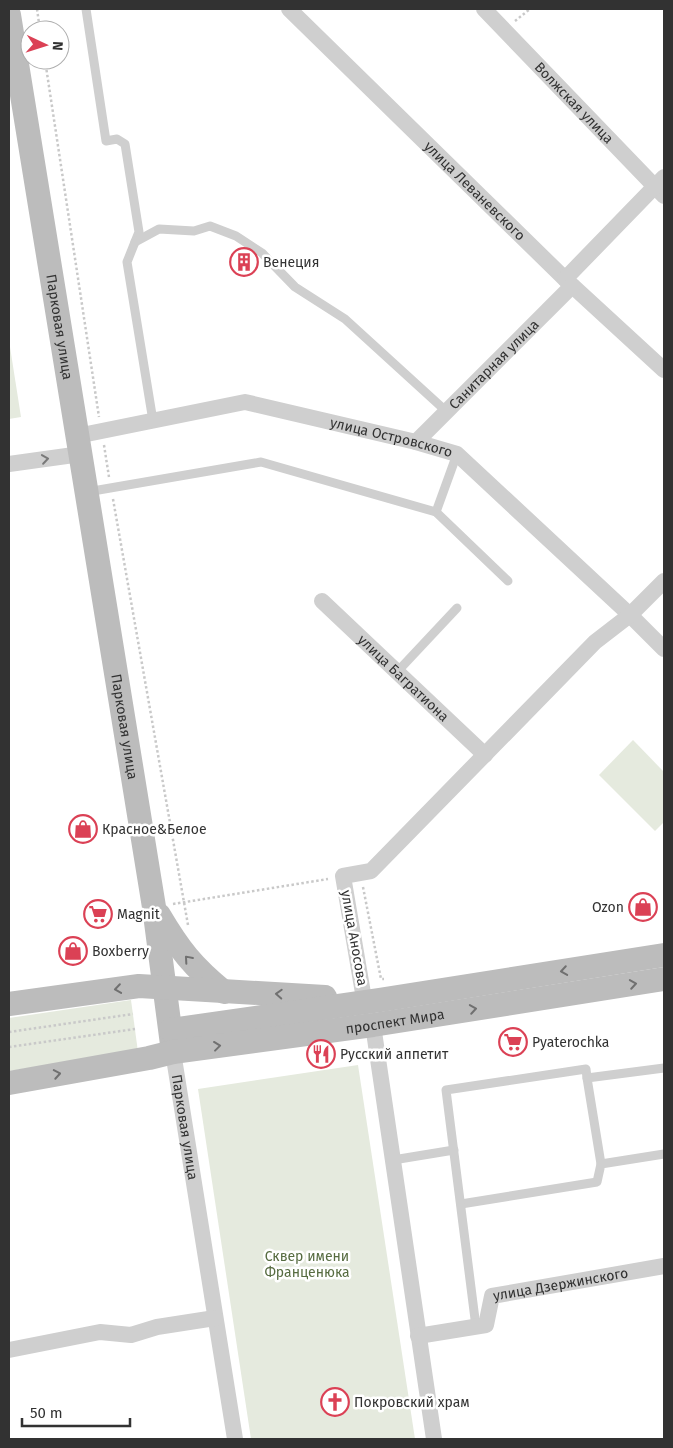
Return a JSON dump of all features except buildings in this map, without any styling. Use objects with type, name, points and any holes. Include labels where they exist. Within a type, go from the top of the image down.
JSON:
[{"type":"main road","name":"Парковая улица","points":[[9,15],[154,908],[172,1041]]},
{"type":"main road","points":[[154,908],[185,956],[203,975],[224,992]]},
{"type":"main road","name":"проспект Мира","points":[[9,1083],[149,1058],[172,1041],[372,999],[664,955]]},
{"type":"main road","name":"проспект Мира","points":[[172,1041],[373,1025],[664,978]]},
{"type":"main road","name":"проспект Мира","points":[[9,1004],[140,986],[372,999]]},
{"type":"street","name":"улица Леваневского","points":[[289,9],[569,282],[664,370]]},
{"type":"street","name":"Волжская улица","points":[[484,9],[661,186]]},
{"type":"street","name":"Санитарная улица","points":[[416,442],[447,412],[661,186]]},
{"type":"street","name":"улица Островского","points":[[9,464],[79,445],[101,431],[245,402],[416,442],[457,454],[664,649]]},
{"type":"street","points":[[343,876],[371,871],[595,642],[630,615],[664,581]]},
{"type":"street","name":"улица Багратиона","points":[[322,602],[484,755]]},
{"type":"street","name":"улица Аносова","points":[[343,876],[372,999]]},
{"type":"street","points":[[373,1025],[434,1439]]},
{"type":"street","name":"Парковая улица","points":[[172,1041],[235,1439]]},
{"type":"street","name":"улица Дзержинского","points":[[476,1327],[486,1325],[492,1296],[664,1266]]},
{"type":"street","points":[[9,1350],[100,1332],[131,1335],[157,1327],[216,1318]]},
{"type":"street","points":[[418,1336],[476,1327]]},
{"type":"lane","points":[[86,9],[106,141],[117,139],[125,144],[139,232],[127,262],[153,421]]},
{"type":"lane","points":[[135,242],[159,228],[194,231],[210,226],[236,236],[262,253],[295,287],[345,319],[447,412]]},
{"type":"lane","points":[[436,512],[457,454]]},
{"type":"lane","points":[[87,492],[261,462],[436,512],[508,581]]},
{"type":"lane","points":[[397,672],[457,608]]},
{"type":"lane","points":[[587,1078],[664,1068]]},
{"type":"lane","points":[[460,1204],[597,1182],[601,1164],[586,1069],[446,1090],[460,1204],[476,1327]]},
{"type":"lane","points":[[393,1160],[454,1150]]},
{"type":"lane","points":[[601,1164],[664,1154]]},
{"type":"path","points":[[505,30],[530,9]]},
{"type":"path","points":[[47,70],[101,431],[189,931]]},
{"type":"path","points":[[360,873],[381,979],[391,978]]},
{"type":"path","points":[[154,908],[343,876]]},
{"type":"path","points":[[9,1032],[133,1014]]},
{"type":"path","points":[[9,1047],[135,1029]]},
{"type":"green space","points":[[9,347],[21,417],[9,419]]},
{"type":"green space","points":[[633,740],[664,772],[664,822],[655,831],[599,775]]},
{"type":"green space","points":[[131,1000],[138,1052],[9,1071],[9,1018]]},
{"type":"green space","name":"Сквер имени Франценюка","points":[[358,1065],[415,1439],[251,1439],[198,1089]]},
{"type":"place","name":"Венеция","points":[[244,262]]},
{"type":"place","name":"Красное&Белое","points":[[83,829]]},
{"type":"place","name":"Ozon","points":[[643,907]]},
{"type":"place","name":"Magnit","points":[[98,914]]},
{"type":"place","name":"Boxberry","points":[[73,951]]},
{"type":"place","name":"Pyaterochka","points":[[513,1042]]},
{"type":"place","name":"Русский аппетит","points":[[321,1054]]},
{"type":"place","name":"Покровский храм","points":[[335,1402]]}]
